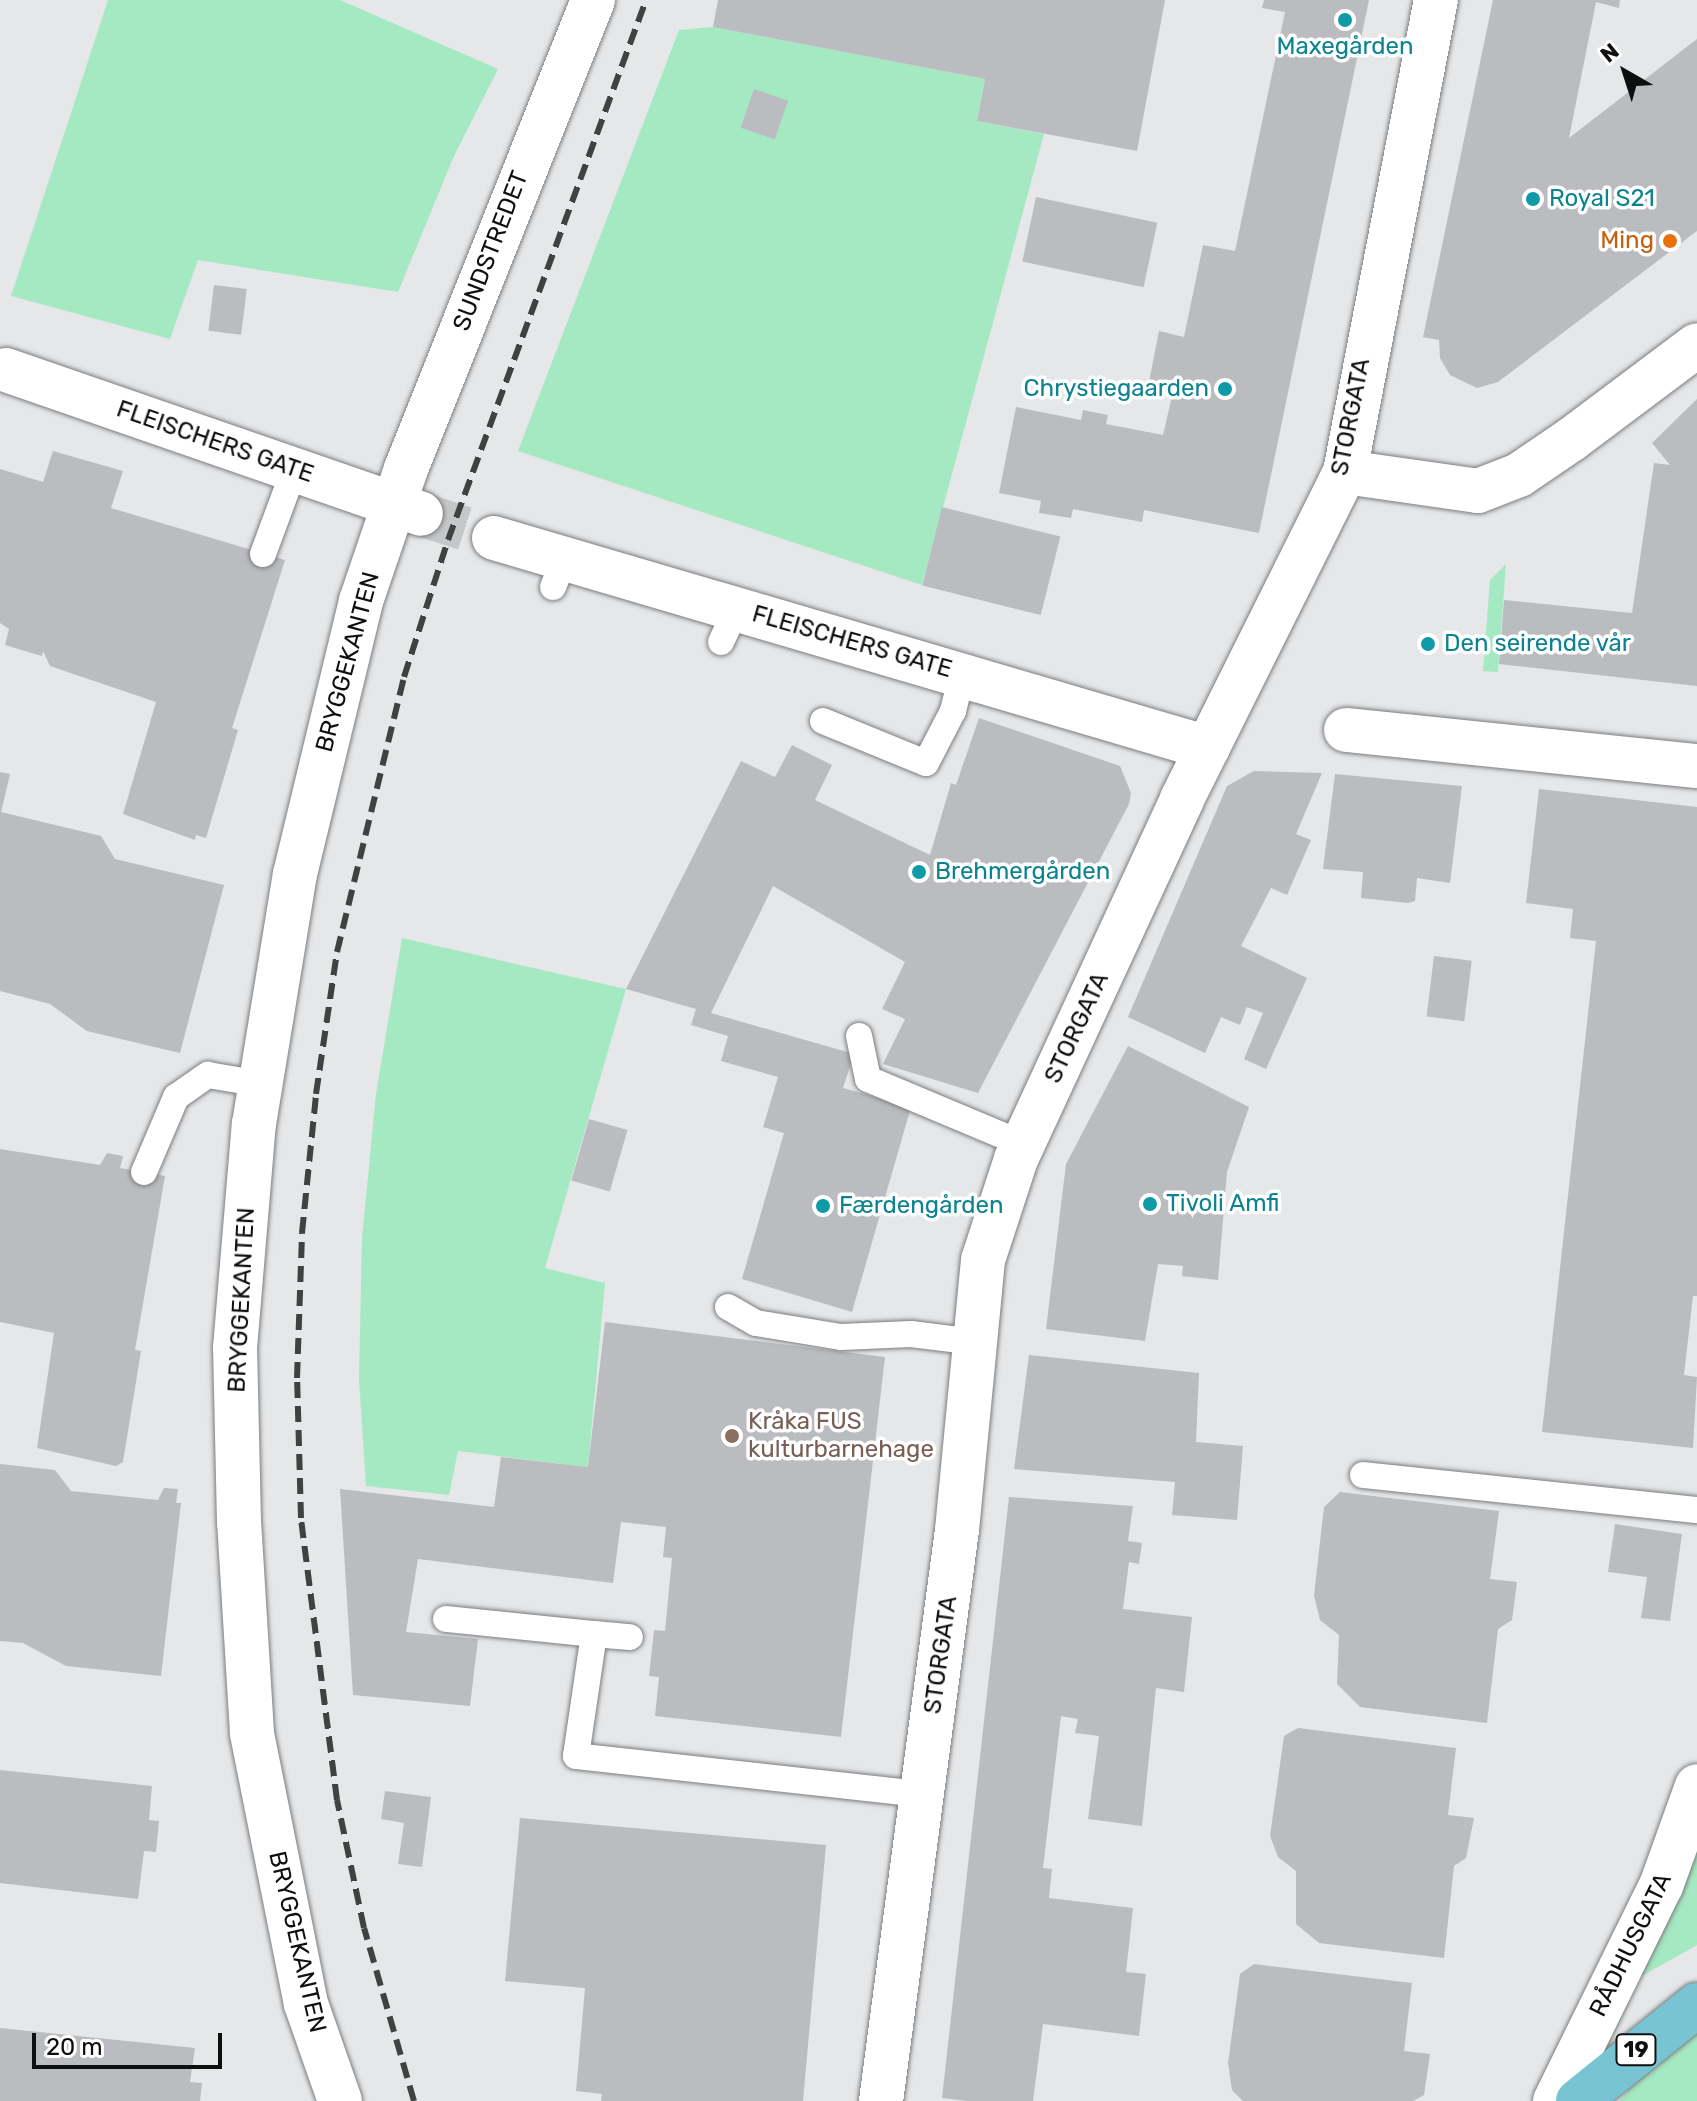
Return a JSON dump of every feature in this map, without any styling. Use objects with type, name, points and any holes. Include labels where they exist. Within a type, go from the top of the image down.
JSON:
[{"type":"highway","name":"19","points":[[1578,2101],[1697,2005]]},
{"type":"street","name":"SUNDSTREDET","points":[[409,510],[593,0]]},
{"type":"street","name":"STORGATA","points":[[881,2101],[957,1530],[983,1260],[1023,1144],[1208,748],[1345,472],[1436,0]]},
{"type":"street","points":[[1345,472],[1478,491],[1519,475],[1697,345]]},
{"type":"street","name":"FLEISCHERS GATE","points":[[6,370],[409,510]]},
{"type":"street","name":"BRYGGEKANTEN","points":[[340,2101],[306,2004],[252,1733],[239,1522],[235,1348],[261,1084],[295,874],[361,601],[409,510]]},
{"type":"street","name":"FLEISCHERS GATE","points":[[494,538],[559,573],[729,625],[962,674],[1208,748]]},
{"type":"street","points":[[1346,730],[1697,766]]},
{"type":"street","name":"RÅDHUSGATA","points":[[1555,2101],[1661,1886],[1697,1786]]},
{"type":"lane","points":[[263,554],[294,470]]},
{"type":"lane","points":[[823,721],[926,763],[953,711],[962,674]]},
{"type":"lane","points":[[859,1036],[868,1079],[1023,1144]]},
{"type":"lane","points":[[144,1172],[176,1097],[208,1075],[261,1084]]},
{"type":"lane","points":[[728,1307],[756,1323],[841,1337],[911,1334],[975,1342]]},
{"type":"lane","points":[[1363,1475],[1697,1510]]},
{"type":"lane","points":[[446,1619],[630,1637]]},
{"type":"lane","points":[[594,1634],[576,1756],[922,1794]]},
{"type":"green space","points":[[108,0],[340,0],[498,69],[454,156],[398,292],[198,260],[170,339],[11,296]]},
{"type":"green space","points":[[713,27],[985,79],[977,121],[1044,134],[922,585],[518,451],[679,30]]},
{"type":"green space","points":[[1506,564],[1498,672],[1483,671],[1490,580]]},
{"type":"green space","points":[[402,938],[626,989],[545,1268],[605,1283],[588,1467],[458,1451],[449,1495],[366,1486],[359,1379],[362,1238],[376,1094]]},
{"type":"green space","points":[[1697,1845],[1697,1945],[1640,1977]]},
{"type":"green space","points":[[1697,2034],[1697,2101],[1619,2101],[1644,2073]]},
{"type":"building","points":[[718,0],[1165,0],[1137,151],[977,121],[985,79],[713,27]]},
{"type":"building","name":"Chrystiegaarden","points":[[1264,0],[1369,0],[1259,533],[1144,510],[1142,522],[1073,509],[1071,518],[1039,513],[1041,501],[999,493],[1016,407],[1081,420],[1083,410],[1108,415],[1106,424],[1163,435],[1173,392],[1148,387],[1159,331],[1184,337],[1203,245],[1235,251],[1285,12],[1262,8]]},
{"type":"building","name":"Royal S21","points":[[1493,0],[1620,0],[1619,8],[1596,2],[1569,138],[1697,39],[1697,231],[1498,382],[1477,388],[1450,375],[1440,358],[1439,340],[1423,337]]},
{"type":"building","points":[[754,89],[788,101],[775,139],[741,128]]},
{"type":"building","points":[[1036,197],[1157,223],[1144,287],[1022,262]]},
{"type":"building","points":[[214,285],[247,289],[241,335],[208,331]]},
{"type":"building","points":[[1697,399],[1697,686],[1499,664],[1504,600],[1632,613],[1654,463],[1670,465],[1652,443]]},
{"type":"building","points":[[53,451],[123,471],[111,508],[285,560],[232,728],[238,730],[206,838],[196,835],[195,840],[123,814],[156,702],[50,666],[43,651],[42,656],[5,645],[9,629],[0,623],[0,469],[43,482]]},
{"type":"building","points":[[942,507],[1060,537],[1041,615],[922,586]]},
{"type":"building","points":[[979,718],[1120,766],[1131,793],[1129,804],[978,1093],[883,1064],[905,1019],[882,1009],[905,962],[773,886],[711,1013],[854,1054],[843,1088],[911,1107],[852,1312],[742,1279],[784,1133],[763,1127],[778,1077],[721,1061],[728,1036],[691,1025],[696,1009],[626,989],[741,761],[775,777],[792,745],[832,765],[815,800],[930,855],[951,783],[956,785]]},
{"type":"building","points":[[1254,771],[1322,773],[1296,834],[1311,840],[1287,895],[1271,888],[1241,946],[1307,978],[1266,1069],[1244,1059],[1263,1013],[1247,1007],[1240,1025],[1221,1017],[1205,1053],[1128,1017],[1227,786]]},
{"type":"building","points":[[0,772],[10,774],[1,812],[101,836],[115,859],[224,885],[180,1053],[87,1031],[50,1004],[0,991]]},
{"type":"building","points":[[1335,774],[1462,786],[1450,883],[1417,878],[1415,901],[1408,903],[1361,898],[1363,872],[1323,869]]},
{"type":"building","points":[[1539,789],[1697,807],[1697,1296],[1693,1296],[1684,1375],[1697,1377],[1693,1448],[1542,1432],[1596,941],[1570,938],[1573,909],[1526,903]]},
{"type":"building","points":[[1434,956],[1472,961],[1464,1021],[1427,1017]]},
{"type":"building","name":"Tivoli Amfi","points":[[1128,1046],[1249,1107],[1227,1172],[1218,1280],[1182,1276],[1183,1266],[1158,1264],[1145,1341],[1046,1329],[1066,1164]]},
{"type":"building","points":[[589,1119],[627,1130],[610,1192],[571,1181]]},
{"type":"building","points":[[0,1149],[100,1165],[107,1153],[123,1156],[120,1168],[165,1176],[135,1350],[141,1351],[123,1462],[116,1466],[37,1448],[54,1333],[0,1322]]},
{"type":"building","points":[[605,1322],[885,1357],[841,1737],[655,1716],[659,1677],[649,1676],[654,1630],[665,1631],[672,1558],[663,1557],[666,1527],[621,1522],[613,1583],[418,1559],[406,1632],[478,1639],[470,1706],[353,1695],[340,1489],[494,1507],[501,1457],[588,1467]]},
{"type":"building","points":[[1029,1355],[1199,1373],[1196,1442],[1243,1446],[1237,1520],[1172,1515],[1175,1482],[1014,1469]]},
{"type":"building","points":[[0,1464],[55,1470],[71,1491],[158,1500],[164,1488],[178,1489],[176,1503],[181,1503],[161,1676],[66,1666],[23,1643],[0,1641]]},
{"type":"building","points":[[1340,1492],[1499,1511],[1490,1579],[1517,1582],[1512,1620],[1498,1629],[1487,1723],[1360,1707],[1337,1684],[1339,1635],[1320,1620],[1314,1595],[1324,1507]]},
{"type":"building","points":[[1009,1497],[1133,1506],[1128,1541],[1142,1543],[1139,1564],[1129,1562],[1123,1609],[1192,1617],[1184,1692],[1156,1688],[1142,1826],[1088,1819],[1099,1736],[1075,1733],[1078,1719],[1061,1716],[1043,1868],[1052,1869],[1049,1898],[1133,1908],[1126,1972],[1146,1974],[1139,2036],[1043,2024],[1033,2101],[967,2101],[942,2098]]},
{"type":"building","points":[[1615,1524],[1682,1534],[1670,1621],[1641,1618],[1647,1577],[1608,1572]]},
{"type":"building","points":[[1298,1728],[1456,1748],[1448,1815],[1474,1818],[1466,1858],[1454,1866],[1444,1958],[1319,1943],[1296,1924],[1296,1871],[1278,1857],[1270,1836],[1284,1736]]},
{"type":"building","points":[[0,1770],[152,1786],[149,1820],[159,1821],[156,1852],[144,1851],[138,1899],[0,1883]]},
{"type":"building","points":[[385,1791],[431,1797],[422,1867],[398,1864],[404,1823],[381,1819]]},
{"type":"building","points":[[520,1818],[826,1845],[803,2101],[601,2101],[602,2094],[576,2091],[585,1988],[505,1981]]},
{"type":"building","points":[[1254,1964],[1412,1983],[1404,2051],[1430,2054],[1424,2095],[1413,2101],[1243,2101],[1232,2090],[1228,2063],[1240,1974]]},
{"type":"building","points":[[0,2028],[195,2048],[190,2082],[202,2083],[200,2101],[0,2101]]},
{"type":"tunnel","points":[[423,515],[494,538]]},
{"type":"railway","points":[[414,2101],[364,1928],[337,1800],[301,1518],[297,1378],[302,1233],[316,1094],[337,952],[404,677],[448,540],[646,0]]},
{"type":"place","name":"Maxegården","points":[[1345,20]]},
{"type":"place","name":"Royal S21","points":[[1533,199]]},
{"type":"place","name":"Ming","points":[[1670,241]]},
{"type":"place","name":"Chrystiegaarden","points":[[1225,389]]},
{"type":"place","name":"Den seirende vår","points":[[1428,644]]},
{"type":"place","name":"Brehmergården","points":[[919,872]]},
{"type":"place","name":"Tivoli Amfi","points":[[1150,1204]]},
{"type":"place","name":"Færdengården","points":[[823,1206]]},
{"type":"place","name":"Kråka FUS kulturbarnehage","points":[[732,1436]]}]
